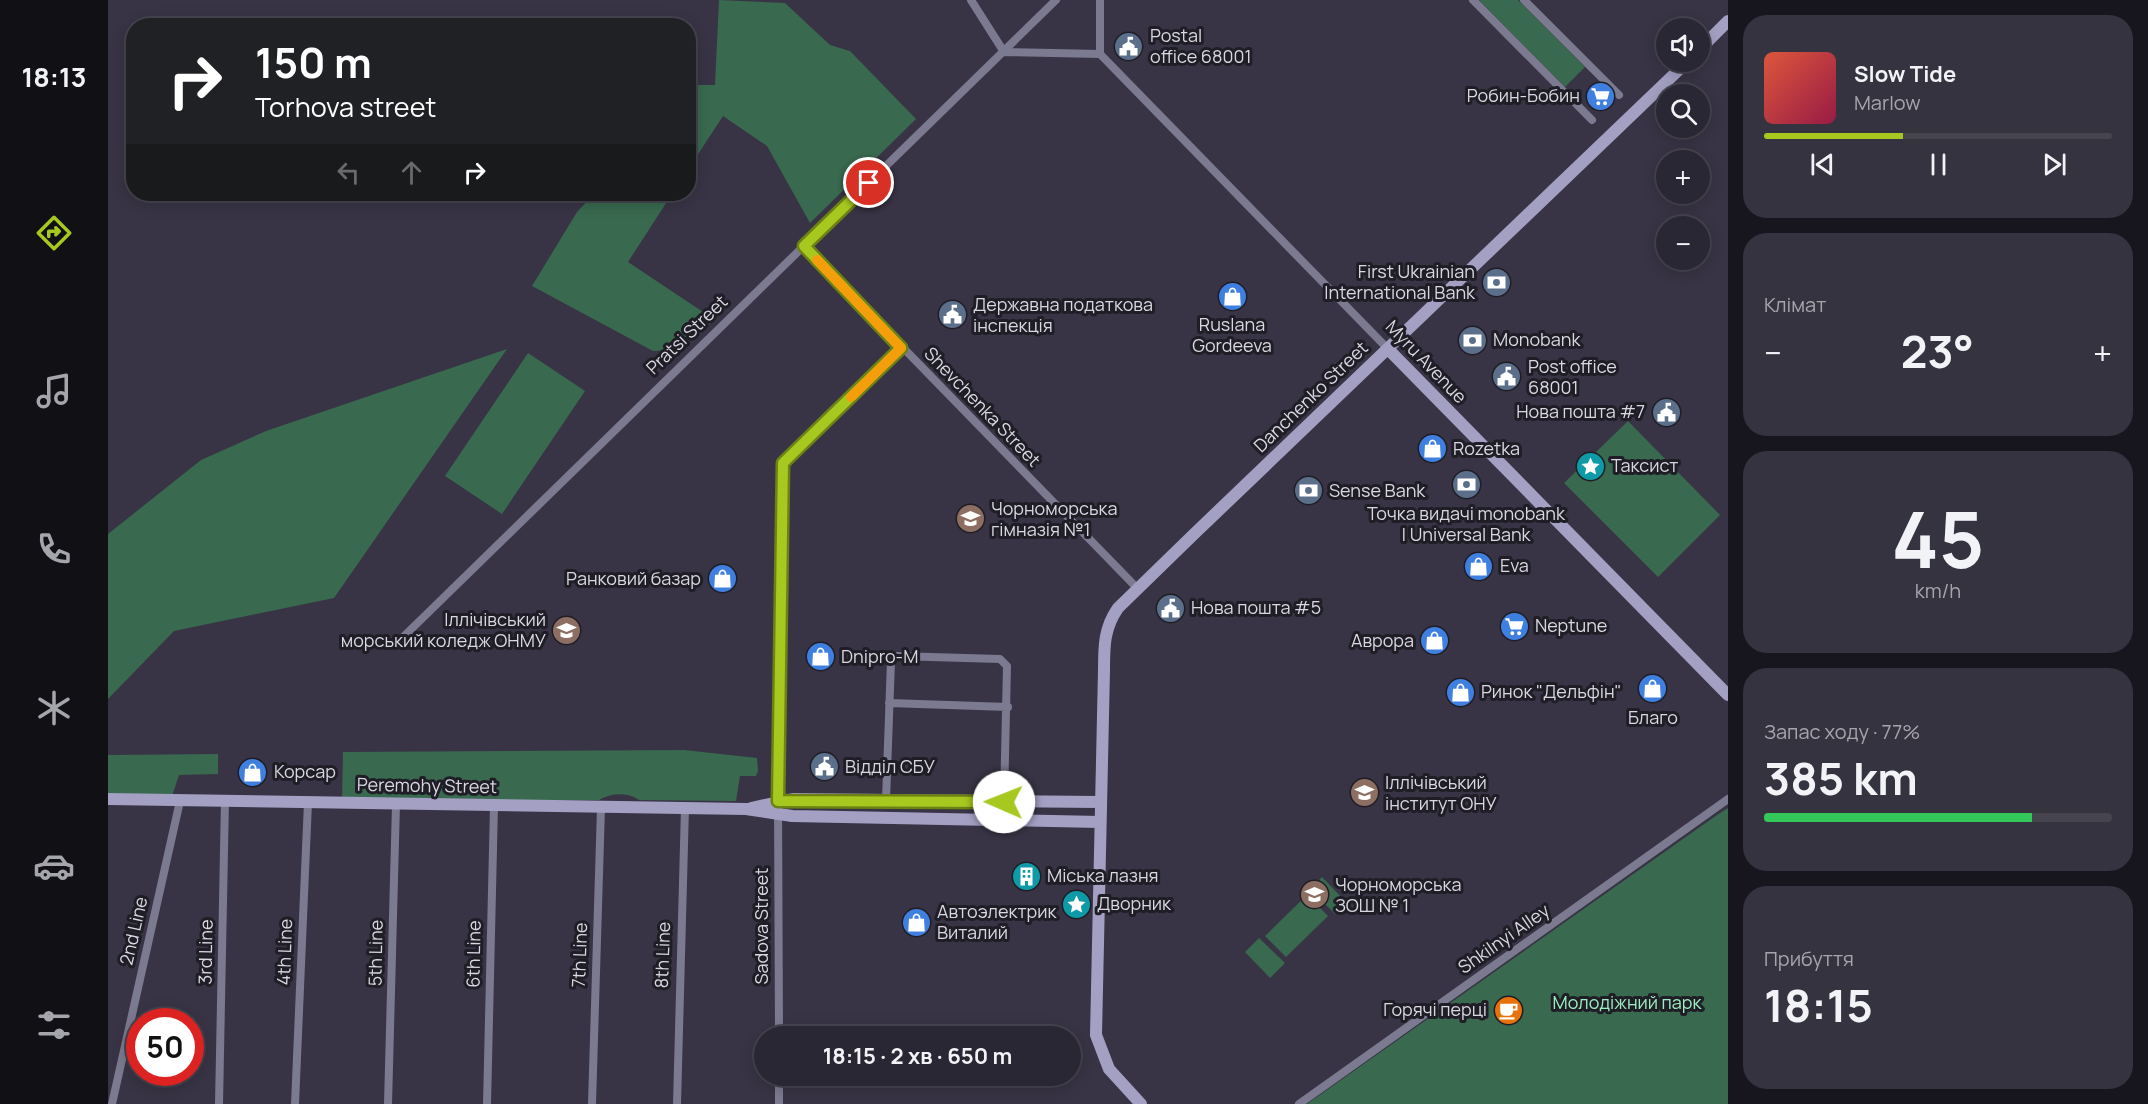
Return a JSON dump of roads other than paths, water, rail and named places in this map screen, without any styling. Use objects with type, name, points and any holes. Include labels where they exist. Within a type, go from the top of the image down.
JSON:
[{"type":"main road","points":[[1710,39],[1728,21]]},
{"type":"main road","name":"Danchenko Street","points":[[1141,1104],[1109,1069],[1096,1035],[1105,633],[1109,620],[1137,589],[1677,72]]},
{"type":"main road","name":"Myru Avenue","points":[[1388,349],[1728,695]]},
{"type":"main road","name":"Peremohy Street","points":[[108,799],[746,809],[779,815],[1100,822]]},
{"type":"main road","name":"Peremohy Street","points":[[746,809],[778,801],[1100,802]]},
{"type":"street","points":[[971,0],[1004,52],[1100,54],[1100,0]]},
{"type":"street","name":"Pratsi Street","points":[[396,644],[1056,0]]},
{"type":"street","points":[[1473,0],[1592,120]]},
{"type":"street","points":[[1524,0],[1619,95]]},
{"type":"street","name":"Myru Avenue","points":[[1100,54],[1388,349]]},
{"type":"street","name":"Shevchenka Street","points":[[804,246],[1137,589]]},
{"type":"street","name":"Sadova Street","points":[[779,1026],[778,801],[783,463],[901,348]]},
{"type":"street","points":[[885,800],[892,658],[1000,659],[1007,666],[1008,706],[1004,802]]},
{"type":"street","points":[[889,703],[1008,706]]},
{"type":"street","name":"Shkilnyi Alley","points":[[1299,1104],[1728,799]]},
{"type":"street","name":"3rd Line","points":[[219,1104],[225,800]]},
{"type":"street","name":"2nd Line","points":[[112,1104],[180,801]]},
{"type":"street","name":"4th Line","points":[[295,1104],[308,802]]},
{"type":"street","name":"5th Line","points":[[388,1104],[396,804]]},
{"type":"street","name":"6th Line","points":[[487,1104],[494,806]]},
{"type":"street","name":"7th Line","points":[[592,1104],[601,808]]},
{"type":"street","name":"8th Line","points":[[676,1104],[685,808]]},
{"type":"street","points":[[779,1086],[779,1104]]},
{"type":"place","name":"Postal office 68001","points":[[1129,46]]},
{"type":"place","name":"Робин-Бобин","points":[[1601,96]]},
{"type":"place","name":"First Ukrainian International Bank","points":[[1496,282]]},
{"type":"place","name":"Ruslana Gordeeva","points":[[1232,296]]},
{"type":"place","name":"Державна податкова інспекція","points":[[952,315]]},
{"type":"place","name":"Monobank","points":[[1472,340]]},
{"type":"place","name":"Post office 68001","points":[[1507,377]]},
{"type":"place","name":"Нова пошта #7","points":[[1666,412]]},
{"type":"place","name":"Rozetka","points":[[1432,449]]},
{"type":"place","name":"Таксист","points":[[1590,466]]},
{"type":"place","name":"Точка видачі monobank | Universal Bank","points":[[1466,485]]},
{"type":"place","name":"Sense Bank","points":[[1308,491]]},
{"type":"place","name":"Чорноморська гімназія №1","points":[[970,519]]},
{"type":"place","name":"Eva","points":[[1479,566]]},
{"type":"place","name":"Ранковий базар","points":[[722,579]]},
{"type":"place","name":"Нова пошта #5","points":[[1170,608]]},
{"type":"place","name":"Neptune","points":[[1514,626]]},
{"type":"place","name":"Іллічівський морський коледж ОНМУ","points":[[567,630]]},
{"type":"place","name":"Аврора","points":[[1435,641]]},
{"type":"place","name":"Dnipro-M","points":[[820,657]]},
{"type":"place","name":"Благо","points":[[1653,689]]},
{"type":"place","name":"Ринок \"Дельфін\"","points":[[1460,692]]},
{"type":"place","name":"Відділ СБУ","points":[[824,767]]},
{"type":"place","name":"Корсар","points":[[253,772]]},
{"type":"place","name":"Іллічівський інститут ОНУ","points":[[1364,793]]},
{"type":"place","name":"Міська лазня","points":[[1026,876]]},
{"type":"place","name":"Чорноморська ЗОШ № 1","points":[[1314,895]]},
{"type":"place","name":"Дворник","points":[[1076,904]]},
{"type":"place","name":"Автоэлектрик Виталий","points":[[916,922]]},
{"type":"place","name":"Горячі перці","points":[[1508,1010]]},
{"type":"park label","name":"Молодіжний парк","points":[[1627,1003]]}]
